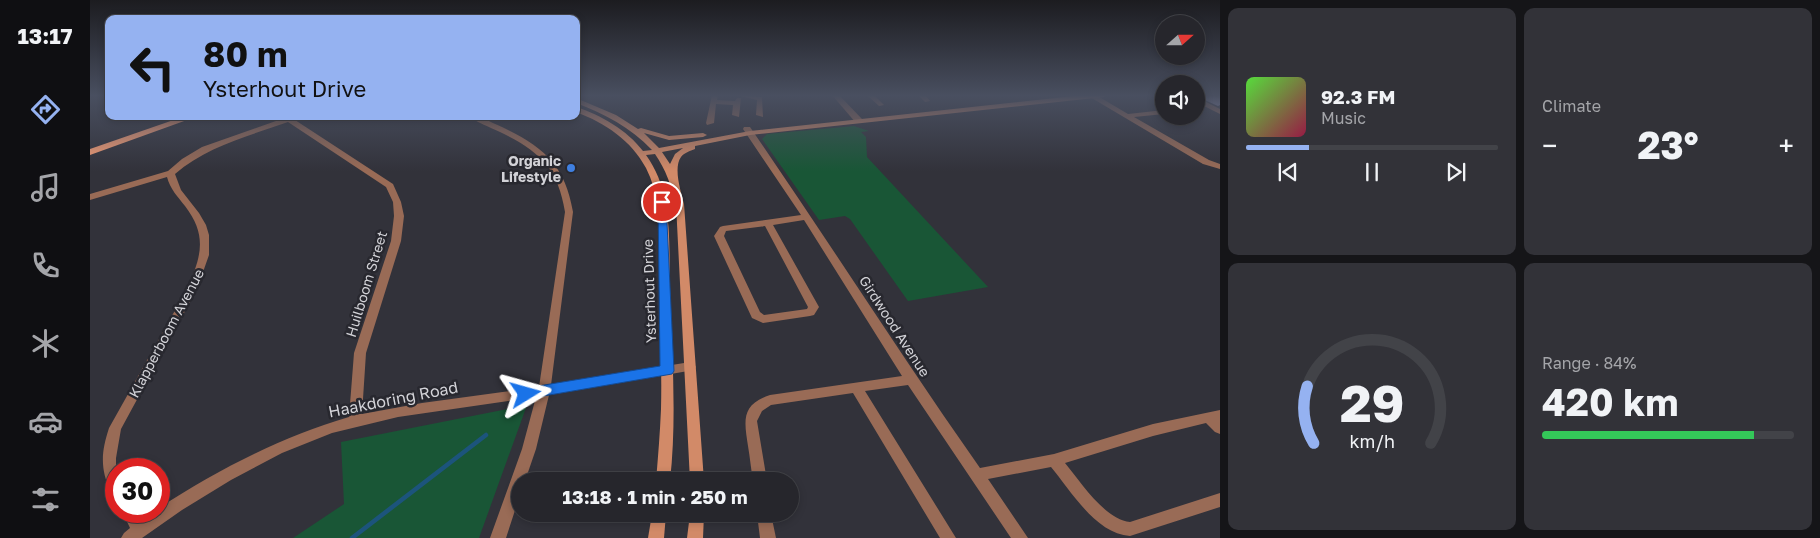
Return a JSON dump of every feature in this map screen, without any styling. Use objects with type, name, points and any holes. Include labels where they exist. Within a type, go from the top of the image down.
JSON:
[{"type":"main road","points":[[90,143],[157,120]]},
{"type":"main road","points":[[90,152],[182,120]]},
{"type":"main road","name":"Ysterhout Drive","points":[[598,120],[614,128],[640,152],[654,178],[662,202],[668,442],[664,472]]},
{"type":"main road","points":[[621,120],[656,148],[674,184],[680,204],[696,472]]},
{"type":"main road","points":[[623,120],[662,137],[723,136]]},
{"type":"main road","points":[[640,152],[748,131],[868,120]]},
{"type":"main road","points":[[674,184],[673,163],[682,152],[723,136]]},
{"type":"main road","points":[[656,538],[658,522]]},
{"type":"main road","points":[[695,538],[696,522]]},
{"type":"street","points":[[90,197],[171,173],[185,161],[205,150],[287,120]]},
{"type":"street","name":"Huilboom Street","points":[[296,120],[390,186],[397,202],[399,216],[396,241],[360,353],[355,421]]},
{"type":"street","points":[[481,120],[519,137],[539,152],[555,169],[568,194],[569,212],[544,391],[529,449],[498,538]]},
{"type":"street","points":[[1135,120],[1206,162],[1220,167]]},
{"type":"street","name":"Girdwood Avenue","points":[[748,131],[807,217],[911,380],[1020,538]]},
{"type":"street","name":"Klapperboom Avenue","points":[[109,458],[110,446],[115,428],[192,289],[202,267],[206,251],[204,228],[200,219],[174,186],[171,173]]},
{"type":"street","points":[[768,223],[814,304],[813,311],[763,319],[756,315],[719,236],[722,229],[807,217]]},
{"type":"street","name":"Haakdoring Road","points":[[134,534],[223,476],[256,458],[302,439],[355,421],[436,406],[544,391],[690,367]]},
{"type":"street","points":[[759,472],[751,421],[756,408],[770,400],[911,380]]},
{"type":"street","points":[[856,387],[948,538]]},
{"type":"street","points":[[977,476],[1054,460],[1153,430],[1215,417],[1220,428]]},
{"type":"street","points":[[1054,460],[1100,516],[1109,523],[1123,529],[1130,529],[1220,500]]},
{"type":"street","points":[[765,522],[768,538]]},
{"type":"green space","points":[[854,126],[869,131],[861,132],[866,137],[867,157],[988,287],[908,301],[850,219],[845,216],[819,220],[762,139],[767,134]]},
{"type":"green space","points":[[527,405],[479,538],[293,538],[344,504],[341,442]]},
{"type":"waterway","points":[[352,538],[486,435]]},
{"type":"place","name":"Organic Lifestyle","points":[[571,168]]},
{"type":"route","points":[[526,394],[667,371],[662,202]]}]
